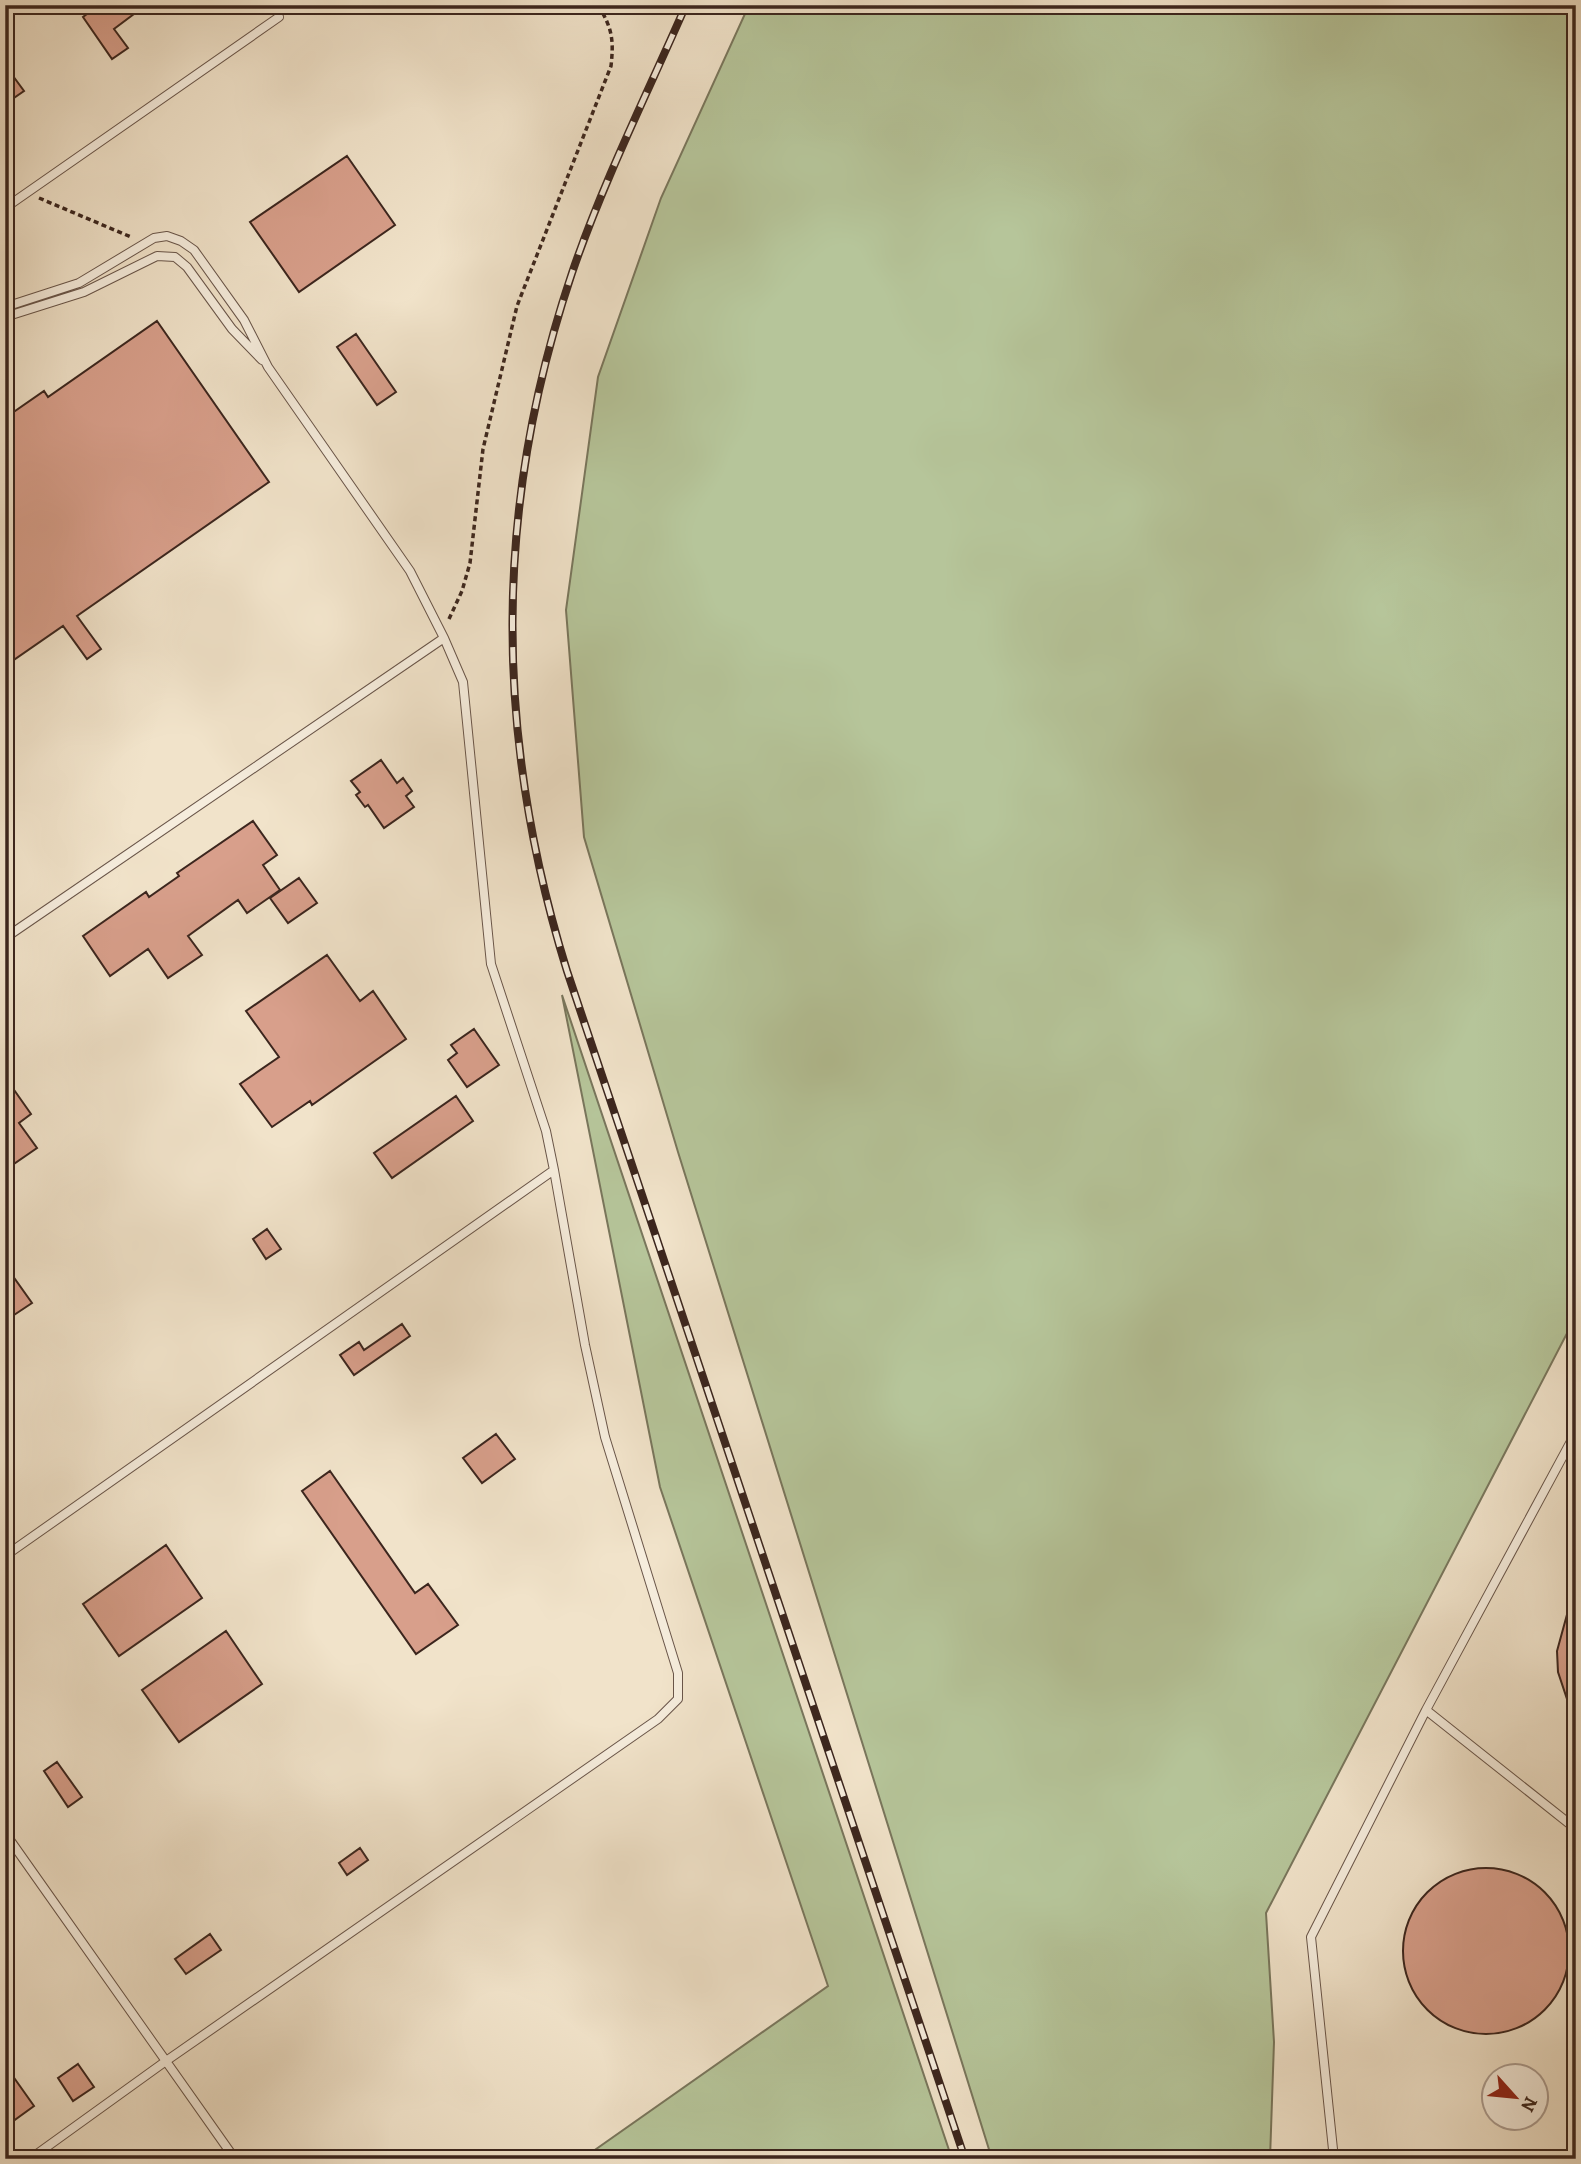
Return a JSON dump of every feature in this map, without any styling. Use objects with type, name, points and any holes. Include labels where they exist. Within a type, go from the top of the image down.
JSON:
[{"type":"lane","points":[[5,208],[279,17]]},
{"type":"lane","points":[[5,307],[79,283],[154,238],[167,236],[181,240],[194,250],[244,320],[268,367],[410,571],[444,638],[463,682],[491,964],[546,1131],[585,1345],[605,1437],[678,1673],[678,1699],[658,1719],[166,2061],[30,2159]]},
{"type":"lane","points":[[5,317],[75,295],[157,256],[175,257],[187,267],[232,329],[268,367]]},
{"type":"lane","points":[[5,938],[444,638]]},
{"type":"lane","points":[[5,1556],[554,1170]]},
{"type":"lane","points":[[1334,2159],[1311,1937],[1426,1710],[1576,1432]]},
{"type":"lane","points":[[1426,1710],[1576,1829]]},
{"type":"lane","points":[[5,1833],[235,2159]]},
{"type":"path","points":[[444,638],[470,563],[484,449],[517,306],[611,66],[614,47],[610,26],[598,5]]},
{"type":"path","points":[[27,193],[144,243]]},
{"type":"green space","points":[[749,5],[1576,5],[1576,1316],[1266,1913],[1274,2042],[1270,2159],[992,2159],[678,1152],[584,837],[566,610],[598,377],[661,198]]},
{"type":"green space","points":[[562,995],[952,2159],[582,2159],[828,1986],[660,1487]]},
{"type":"building","points":[[99,5],[146,5],[114,29],[128,48],[112,59],[83,17]]},
{"type":"building","points":[[5,65],[24,91],[5,104]]},
{"type":"building","points":[[347,156],[395,225],[299,292],[250,222]]},
{"type":"building","points":[[157,321],[269,482],[77,616],[101,649],[87,659],[63,626],[5,666],[5,418],[44,391],[48,397]]},
{"type":"building","points":[[356,334],[396,392],[377,405],[337,347]]},
{"type":"building","points":[[381,760],[397,783],[403,778],[412,791],[406,796],[414,807],[384,828],[368,805],[365,807],[356,795],[360,792],[351,781]]},
{"type":"building","points":[[253,821],[277,855],[263,865],[280,890],[247,913],[238,900],[188,936],[202,955],[168,978],[148,949],[110,976],[83,936],[146,892],[149,897],[179,876],[177,873]]},
{"type":"building","points":[[299,878],[317,903],[288,923],[270,898]]},
{"type":"building","points":[[327,955],[360,1001],[373,991],[406,1039],[312,1105],[310,1101],[272,1127],[240,1084],[279,1057],[246,1011]]},
{"type":"building","points":[[474,1029],[499,1065],[467,1087],[448,1060],[457,1053],[451,1045]]},
{"type":"building","points":[[5,1077],[31,1114],[19,1123],[37,1148],[5,1170]]},
{"type":"building","points":[[456,1096],[473,1121],[392,1178],[374,1153]]},
{"type":"building","points":[[267,1229],[281,1249],[266,1259],[253,1239]]},
{"type":"building","points":[[5,1265],[32,1303],[5,1321]]},
{"type":"building","points":[[402,1324],[410,1336],[354,1375],[340,1355],[359,1342],[364,1350]]},
{"type":"building","points":[[496,1434],[515,1459],[482,1483],[463,1458]]},
{"type":"building","points":[[330,1471],[415,1593],[428,1584],[458,1625],[416,1654],[302,1491]]},
{"type":"building","points":[[166,1545],[202,1598],[119,1656],[83,1604]]},
{"type":"building","points":[[1571,1600],[1576,1601],[1576,1717],[1573,1717],[1558,1672],[1557,1651]]},
{"type":"building","points":[[226,1631],[262,1684],[179,1742],[142,1690]]},
{"type":"building","points":[[57,1762],[82,1797],[68,1807],[44,1771]]},
{"type":"building","points":[[360,1848],[368,1860],[347,1875],[339,1863]]},
{"type":"building","points":[[1486,1868],[1518,1874],[1545,1892],[1563,1919],[1569,1951],[1563,1983],[1545,2010],[1518,2028],[1486,2034],[1454,2028],[1427,2010],[1409,1983],[1403,1951],[1409,1919],[1427,1892],[1454,1874]]},
{"type":"building","points":[[210,1934],[221,1950],[186,1974],[175,1959]]},
{"type":"building","points":[[78,2064],[94,2087],[73,2101],[58,2078]]},
{"type":"building","points":[[5,2065],[34,2106],[5,2127]]},
{"type":"railway","points":[[686,5],[584,239],[546,361],[528,448],[516,535],[512,622],[516,709],[526,796],[543,883],[567,971],[965,2159]]}]
